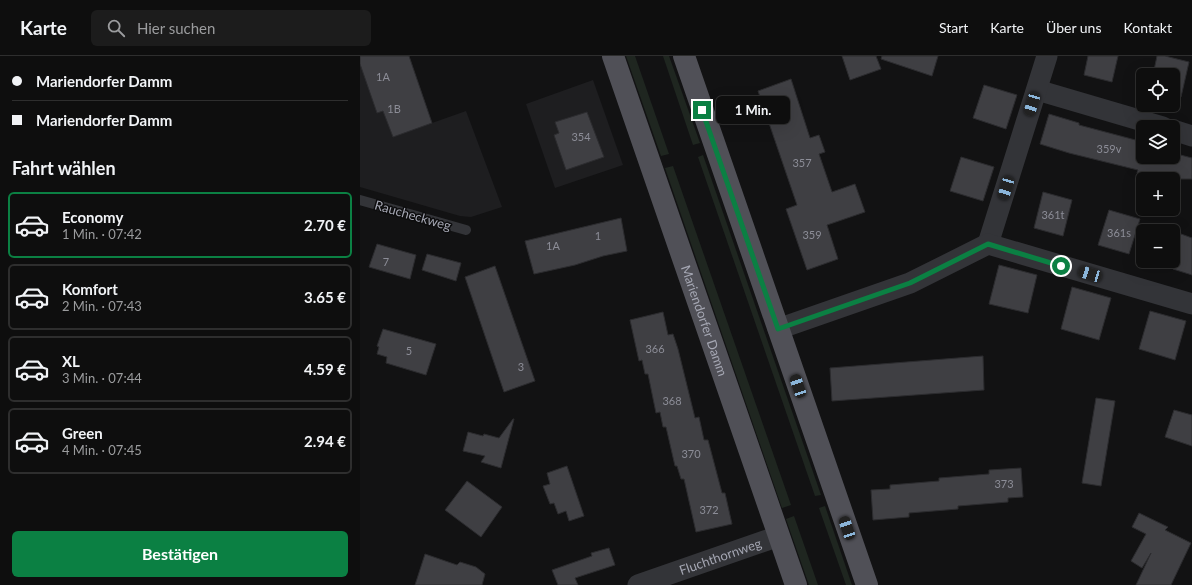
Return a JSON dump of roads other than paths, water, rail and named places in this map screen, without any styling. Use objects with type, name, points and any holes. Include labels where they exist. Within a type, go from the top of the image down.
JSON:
[{"type":"main road","name":"Mariendorfer Damm","points":[[613,56],[796,585]]},
{"type":"main road","points":[[684,56],[867,585]]},
{"type":"street","points":[[988,244],[1047,56]]},
{"type":"street","points":[[1037,90],[1139,120]]},
{"type":"street","points":[[1180,132],[1192,136]]},
{"type":"street","points":[[778,329],[910,283],[988,244],[1192,304]]},
{"type":"street","name":"Fluchthornweg","points":[[638,585],[779,536]]},
{"type":"lane","name":"Raucheckweg","points":[[360,200],[466,230]]}]
